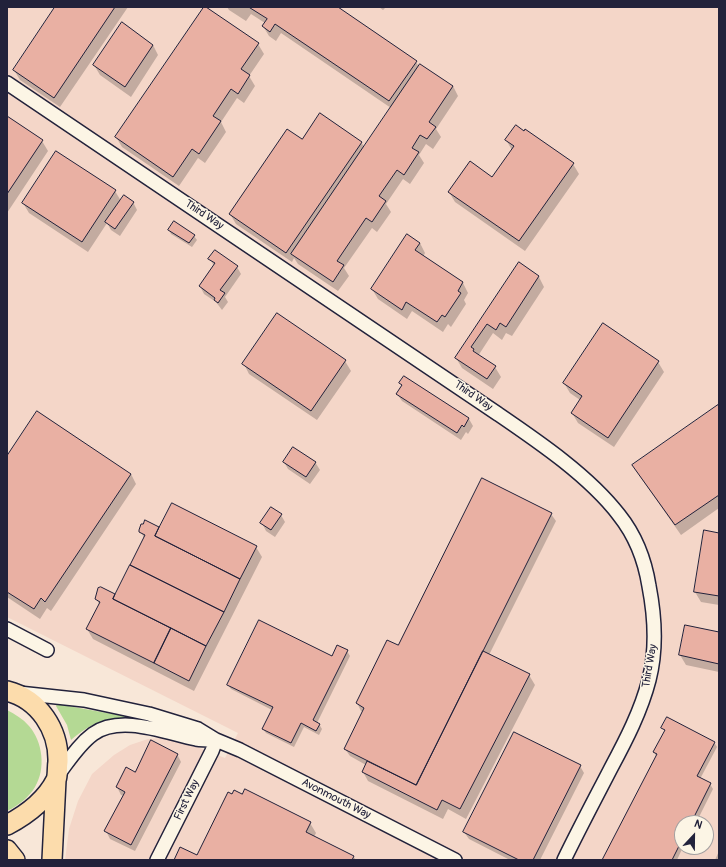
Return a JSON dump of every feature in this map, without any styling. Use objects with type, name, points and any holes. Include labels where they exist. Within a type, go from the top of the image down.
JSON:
[{"type":"highway","points":[[10,692],[24,698],[39,710],[53,732],[57,747],[52,860]]},
{"type":"highway","points":[[7,825],[24,815],[39,802],[56,778]]},
{"type":"highway","points":[[7,850],[15,860]]},
{"type":"street","name":"Third Way","points":[[7,83],[538,442],[587,481],[619,515],[635,540],[648,579],[655,621],[653,662],[650,679],[644,698],[632,727],[564,860]]},
{"type":"street","points":[[7,629],[47,650]]},
{"type":"street","name":"Avonmouth Way","points":[[10,692],[77,699],[132,710],[192,727],[455,860]]},
{"type":"street","name":"Avonmouth Way","points":[[56,778],[84,742],[98,731],[109,727],[137,726],[198,740],[216,740]]},
{"type":"street","name":"First Way","points":[[157,860],[212,751],[216,740]]},
{"type":"shaded area","points":[[7,7],[719,7],[719,860],[65,860],[69,829],[78,801],[92,774],[114,755],[130,745],[148,739],[163,738],[187,743],[225,758],[238,733],[7,617]]},
{"type":"green space","points":[[57,704],[129,717],[129,719],[105,721],[92,725],[71,740],[67,725],[56,706]]},
{"type":"green space","points":[[7,710],[24,721],[34,732],[40,748],[42,764],[41,772],[33,791],[23,801],[7,811]]},
{"type":"building","points":[[55,7],[115,7],[54,98],[13,70]]},
{"type":"building","points":[[204,7],[259,43],[241,69],[250,75],[238,94],[231,89],[213,116],[221,121],[199,154],[192,149],[173,177],[115,137]]},
{"type":"building","points":[[249,7],[338,7],[417,61],[389,101],[275,24],[270,32],[262,26],[267,19]]},
{"type":"building","points":[[122,22],[153,45],[125,87],[93,65]]},
{"type":"building","points":[[420,64],[453,86],[429,122],[436,127],[427,139],[420,135],[412,148],[419,152],[404,175],[397,170],[379,196],[386,201],[372,222],[366,218],[337,261],[344,265],[333,282],[291,254]]},
{"type":"building","points":[[320,113],[362,142],[286,253],[229,214],[287,129],[302,139]]},
{"type":"building","points":[[7,116],[43,140],[7,194]]},
{"type":"building","points":[[516,125],[524,131],[525,129],[574,163],[519,241],[448,192],[470,161],[492,177],[514,146],[505,140]]},
{"type":"building","points":[[56,151],[116,190],[82,242],[22,203]]},
{"type":"building","points":[[124,195],[134,202],[115,229],[105,222]]},
{"type":"building","points":[[174,221],[195,235],[189,243],[168,230]]},
{"type":"building","points":[[407,234],[420,243],[415,250],[463,282],[458,291],[461,293],[445,317],[442,315],[437,322],[406,302],[402,310],[371,289]]},
{"type":"building","points":[[215,250],[238,266],[220,290],[225,293],[218,303],[214,300],[215,298],[199,286],[215,263],[208,259]]},
{"type":"building","points":[[519,262],[539,276],[506,327],[500,323],[496,330],[487,324],[471,347],[474,349],[473,351],[496,366],[487,379],[455,358]]},
{"type":"building","points":[[277,313],[346,360],[311,411],[242,364]]},
{"type":"building","points":[[603,323],[659,361],[608,438],[571,413],[582,396],[563,383]]},
{"type":"building","points":[[404,376],[469,418],[464,427],[462,425],[457,433],[396,394],[402,385],[399,383]]},
{"type":"building","points":[[718,405],[719,495],[675,525],[632,465]]},
{"type":"building","points":[[37,411],[131,474],[45,602],[41,598],[34,609],[7,592],[7,456]]},
{"type":"building","points":[[293,447],[316,462],[306,477],[283,462]]},
{"type":"building","points":[[482,478],[552,513],[416,785],[344,749],[364,708],[356,703],[387,640],[398,645]]},
{"type":"building","points":[[172,503],[257,546],[240,579],[155,536]]},
{"type":"building","points":[[271,507],[282,514],[271,530],[260,523]]},
{"type":"building","points":[[145,520],[159,527],[155,536],[240,579],[224,612],[130,565],[145,535],[139,532],[139,530],[141,524],[143,524]]},
{"type":"building","points":[[704,530],[719,533],[719,596],[694,592]]},
{"type":"building","points":[[130,565],[224,612],[206,646],[113,599]]},
{"type":"building","points":[[101,587],[115,594],[113,599],[171,628],[154,663],[86,629],[100,602],[95,599],[98,588]]},
{"type":"building","points":[[259,620],[332,656],[337,645],[348,650],[313,720],[320,724],[316,731],[301,723],[291,743],[262,729],[273,707],[227,685]]},
{"type":"building","points":[[685,625],[719,632],[719,664],[679,655]]},
{"type":"building","points":[[171,628],[206,646],[189,681],[154,663]]},
{"type":"building","points":[[483,651],[530,674],[460,809],[442,800],[437,810],[362,772],[367,761],[416,785]]},
{"type":"building","points":[[667,717],[715,742],[697,776],[711,783],[695,815],[674,815],[674,855],[672,860],[602,860],[657,754],[653,752],[665,730],[661,728]]},
{"type":"building","points":[[514,732],[581,765],[533,860],[519,860],[463,832]]},
{"type":"building","points":[[151,740],[178,754],[131,845],[104,831],[125,792],[116,787],[126,767],[135,772]]},
{"type":"building","points":[[245,789],[311,822],[306,832],[354,856],[352,860],[174,860],[180,847],[197,855],[228,792],[232,794],[234,790],[242,794]]}]
